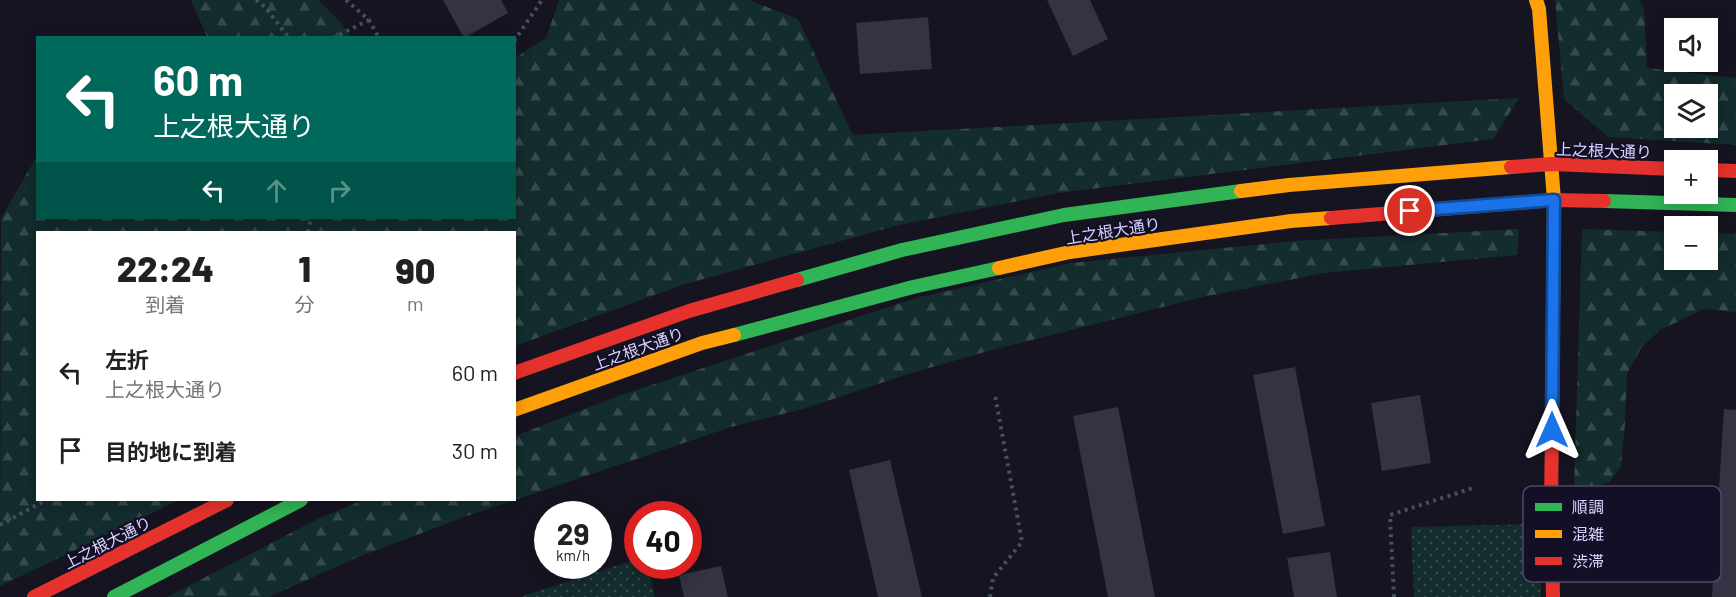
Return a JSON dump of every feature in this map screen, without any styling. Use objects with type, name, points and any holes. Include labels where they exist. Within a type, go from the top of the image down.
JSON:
[{"type":"street","points":[[1536,0],[1539,9],[1554,200],[1551,486]]},
{"type":"street","name":"上之根大通り","points":[[516,372],[689,311],[891,253],[1064,215],[1289,185],[1552,164],[1664,169]]},
{"type":"street","points":[[1718,170],[1736,171]]},
{"type":"street","name":"上之根大通り","points":[[516,409],[702,343],[913,286],[1070,252],[1291,220],[1554,200],[1736,205]]},
{"type":"street","name":"上之根大通り","points":[[34,597],[225,501]]},
{"type":"street","points":[[114,597],[299,501]]},
{"type":"street","points":[[1552,582],[1552,597]]},
{"type":"path","points":[[256,0],[265,7],[287,36]]},
{"type":"path","points":[[346,0],[369,20],[378,36]]},
{"type":"path","points":[[516,38],[542,0]]},
{"type":"path","points":[[337,36],[369,20]]},
{"type":"path","points":[[990,597],[993,578],[1022,542],[995,395]]},
{"type":"path","points":[[1394,597],[1390,515],[1473,488]]},
{"type":"path","points":[[0,525],[44,501]]},
{"type":"green space","points":[[191,0],[318,0],[342,24],[349,36],[207,36]]},
{"type":"green space","points":[[559,0],[749,0],[798,19],[853,135],[1519,98],[1493,139],[1058,193],[895,226],[682,285],[516,346],[516,231],[36,231],[36,501],[177,501],[0,586],[1,218],[36,158],[36,219],[516,219],[516,57],[546,38]]},
{"type":"green space","points":[[1555,0],[1639,0],[1644,8],[1647,68],[1664,70],[1664,72],[1736,78],[1736,145],[1608,137],[1564,99]]},
{"type":"green space","points":[[1519,229],[1517,255],[1324,273],[1203,297],[988,351],[908,374],[803,409],[731,427],[516,499],[516,436],[621,395],[916,298],[1071,263],[1294,241]]},
{"type":"green space","points":[[1582,229],[1664,232],[1664,270],[1718,270],[1718,233],[1736,234],[1736,312],[1704,309],[1660,330],[1641,348],[1627,374],[1621,466],[1609,483],[1574,486]]},
{"type":"green space","points":[[361,501],[511,501],[356,558],[269,597],[167,597],[318,519]]},
{"type":"green space","points":[[1523,524],[1523,582],[1541,582],[1541,597],[1414,597],[1411,527]]},
{"type":"green space","points":[[624,563],[624,579],[650,579],[655,597],[520,597],[575,579],[612,579],[612,567]]},
{"type":"building","points":[[443,0],[501,0],[508,13],[468,36],[463,36]]},
{"type":"building","points":[[1047,0],[1090,0],[1108,39],[1073,56]]},
{"type":"building","points":[[928,17],[932,69],[860,74],[856,23]]},
{"type":"building","points":[[1295,367],[1325,526],[1283,534],[1253,375]]},
{"type":"building","points":[[1420,395],[1431,463],[1382,471],[1371,403]]},
{"type":"building","points":[[1118,407],[1155,597],[1108,597],[1073,416]]},
{"type":"building","points":[[1724,409],[1736,410],[1736,597],[1712,597],[1713,582],[1721,582],[1721,486],[1719,486]]},
{"type":"building","points":[[890,460],[922,597],[878,597],[849,470]]},
{"type":"building","points":[[1330,552],[1337,597],[1294,597],[1287,558]]},
{"type":"building","points":[[721,566],[728,597],[684,597],[680,579],[702,579],[702,570]]},
{"type":"traffic: fast","points":[[797,280],[902,250],[1064,215],[1241,191]]},
{"type":"traffic: fast","points":[[1604,201],[1736,205]]},
{"type":"traffic: fast","points":[[734,335],[913,287],[999,268]]},
{"type":"traffic: fast","points":[[114,597],[299,501]]},
{"type":"traffic: slow","points":[[1536,0],[1539,9],[1554,200],[1552,432]]},
{"type":"traffic: slow","points":[[1241,191],[1511,167]]},
{"type":"traffic: slow","points":[[999,268],[1070,252],[1291,221],[1331,218]]},
{"type":"traffic: slow","points":[[516,409],[702,343],[734,335]]},
{"type":"traffic: jam","points":[[1511,167],[1552,164],[1664,169]]},
{"type":"traffic: jam","points":[[1718,170],[1736,171]]},
{"type":"traffic: jam","points":[[1331,218],[1554,200],[1604,201]]},
{"type":"traffic: jam","points":[[516,372],[689,311],[797,280]]},
{"type":"traffic: jam","points":[[1551,486],[1552,432]]},
{"type":"traffic: jam","points":[[34,597],[225,501]]},
{"type":"traffic: jam","points":[[1553,582],[1553,597]]},
{"type":"route","points":[[1410,211],[1554,200],[1552,430]]}]
